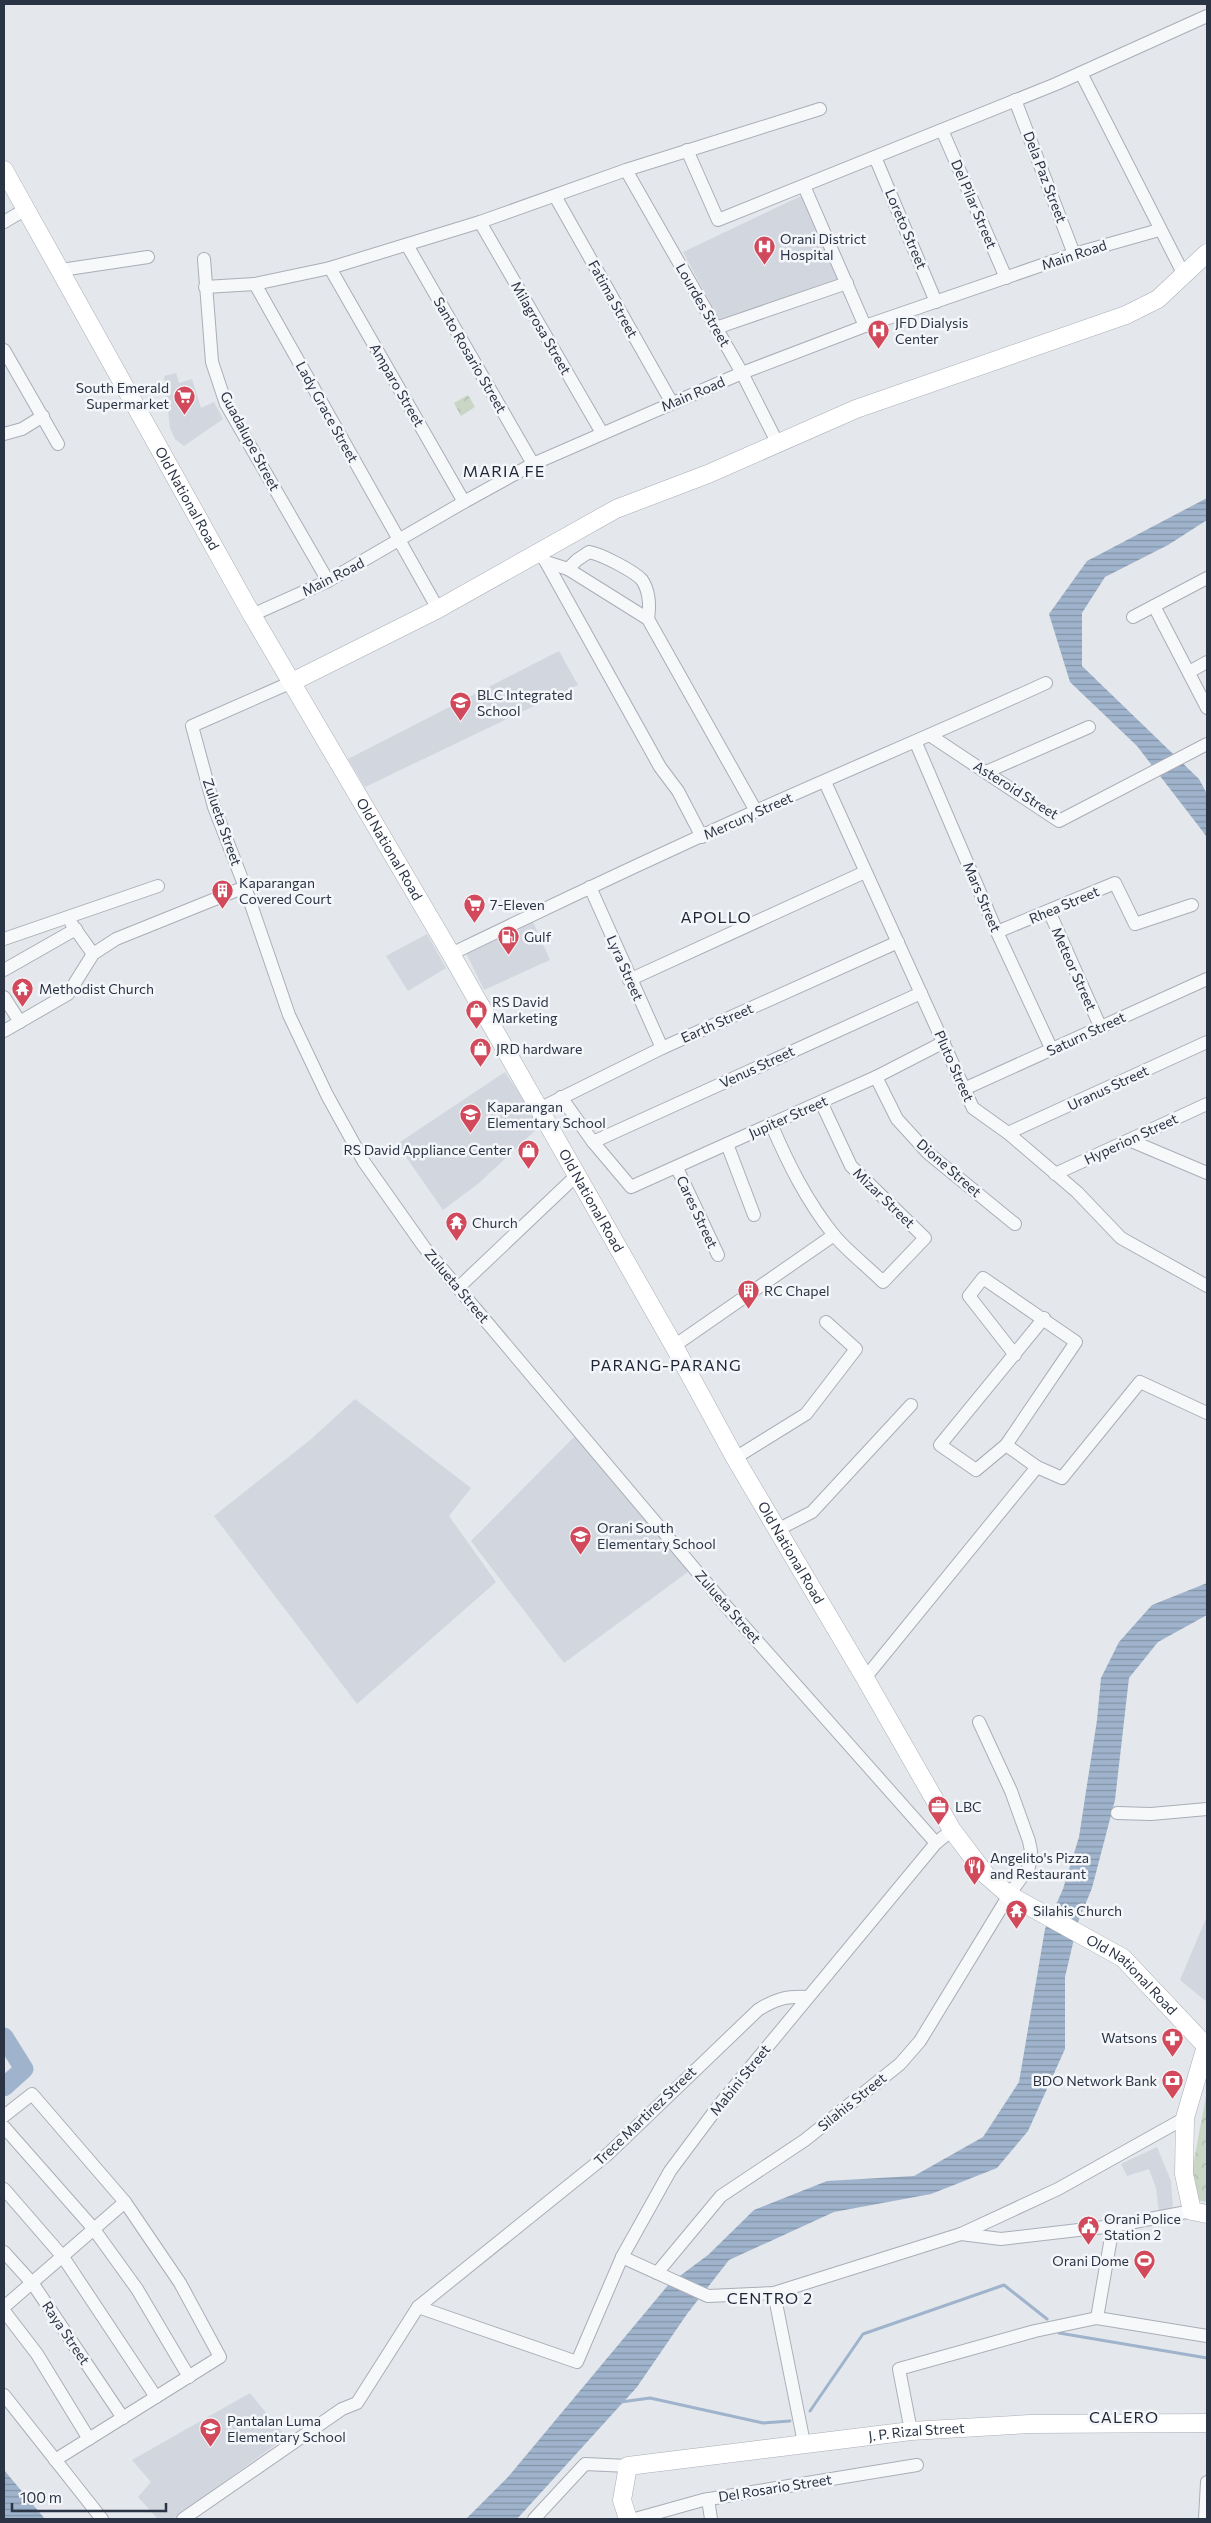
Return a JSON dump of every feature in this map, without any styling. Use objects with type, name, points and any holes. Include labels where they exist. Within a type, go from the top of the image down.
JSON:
[{"type":"main road","name":"Old National Road","points":[[4,170],[252,615],[451,954],[674,1346],[735,1458],[952,1830],[986,1875],[1009,1895],[1122,1958],[1207,2046]]},
{"type":"main road","points":[[292,682],[542,557],[616,509],[708,474],[777,442],[856,409],[1126,316],[1158,299],[1207,253]]},
{"type":"main road","points":[[1199,2212],[1184,2174],[1185,2118],[1207,2046]]},
{"type":"main road","name":"J. P. Rizal Street","points":[[628,2466],[911,2431],[1030,2424],[1207,2420]]},
{"type":"main road","points":[[628,2466],[622,2500],[628,2519]]},
{"type":"street","points":[[687,150],[718,220],[1082,73],[1207,16]]},
{"type":"street","points":[[1082,73],[1159,230],[1184,274]]},
{"type":"street","name":"Dela Paz Street","points":[[1015,100],[1074,254]]},
{"type":"street","points":[[205,287],[255,284],[330,268],[407,246],[626,170],[820,109]]},
{"type":"street","name":"Del Pilar Street","points":[[942,130],[1006,278]]},
{"type":"street","name":"Loreto Street","points":[[875,157],[936,302]]},
{"type":"street","name":"Lourdes Street","points":[[626,170],[742,372],[777,442]]},
{"type":"street","points":[[804,186],[865,326]]},
{"type":"street","name":"Fatima Street","points":[[555,196],[672,403]]},
{"type":"street","points":[[4,222],[26,209]]},
{"type":"street","name":"Milagrosa Street","points":[[480,222],[602,434]]},
{"type":"street","name":"Main Road","points":[[252,615],[328,581],[533,464],[742,372],[865,326],[1074,254],[1159,230]]},
{"type":"street","name":"Santo Rosario Street","points":[[407,246],[533,464]]},
{"type":"street","points":[[61,270],[148,257]]},
{"type":"street","name":"Guadalupe Street","points":[[204,259],[212,362],[226,404],[328,581]]},
{"type":"street","name":"Amparo Street","points":[[330,268],[464,502]]},
{"type":"street","points":[[716,328],[847,283]]},
{"type":"street","name":"Lady Grace Street","points":[[255,284],[438,609]]},
{"type":"street","points":[[4,350],[58,444]]},
{"type":"street","points":[[4,434],[22,429],[43,416]]},
{"type":"street","points":[[568,569],[589,552],[602,554],[642,580],[651,603],[648,619]]},
{"type":"street","points":[[542,557],[568,569],[648,619],[756,812]]},
{"type":"street","points":[[542,557],[660,767],[678,791],[702,837]]},
{"type":"street","points":[[1133,617],[1207,578]]},
{"type":"street","points":[[1154,606],[1207,708]]},
{"type":"street","points":[[1189,672],[1207,662]]},
{"type":"street","name":"Zulueta Street","points":[[292,682],[192,726],[214,807],[245,887],[289,1015],[327,1095],[364,1162],[424,1247],[458,1288],[726,1606],[936,1843]]},
{"type":"street","name":"Mercury Street","points":[[451,954],[590,887],[756,812],[932,736],[1046,683]]},
{"type":"street","points":[[986,772],[1089,728]]},
{"type":"street","name":"Asteroid Street","points":[[932,736],[1059,820],[1207,744]]},
{"type":"street","name":"Mars Street","points":[[916,743],[997,932],[1052,1050]]},
{"type":"street","name":"Pluto Street","points":[[824,782],[973,1108],[1008,1133],[1077,1192],[1121,1238],[1207,1286]]},
{"type":"street","points":[[629,980],[865,872]]},
{"type":"street","name":"Rhea Street","points":[[997,932],[1115,883],[1135,924],[1192,905]]},
{"type":"street","points":[[4,939],[158,886]]},
{"type":"street","points":[[4,1031],[68,994],[93,954],[116,939],[245,887]]},
{"type":"street","name":"Lyra Street","points":[[590,887],[629,980],[662,1048]]},
{"type":"street","name":"Meteor Street","points":[[1049,912],[1100,1026]]},
{"type":"street","points":[[67,917],[93,954]]},
{"type":"street","points":[[4,970],[76,929]]},
{"type":"street","name":"Earth Street","points":[[540,1110],[561,1097],[662,1048],[898,942]]},
{"type":"street","name":"Saturn Street","points":[[964,1089],[1207,979]]},
{"type":"street","name":"Venus Street","points":[[593,1142],[921,992]]},
{"type":"street","points":[[4,997],[20,1022]]},
{"type":"street","name":"Jupiter Street","points":[[593,1142],[631,1187],[677,1168],[876,1077],[944,1042]]},
{"type":"street","name":"Uranus Street","points":[[1008,1133],[1207,1042]]},
{"type":"street","name":"Dione Street","points":[[876,1077],[897,1119],[928,1153],[1015,1224]]},
{"type":"street","points":[[561,1097],[593,1142]]},
{"type":"street","name":"Mizar Street","points":[[821,1102],[851,1166],[925,1238],[883,1282],[834,1235]]},
{"type":"street","name":"Hyperion Street","points":[[1056,1174],[1207,1104]]},
{"type":"street","points":[[674,1346],[834,1235],[790,1170],[771,1124]]},
{"type":"street","points":[[1129,1140],[1207,1173]]},
{"type":"street","points":[[727,1144],[754,1215]]},
{"type":"street","name":"Cares Street","points":[[677,1168],[718,1255]]},
{"type":"street","points":[[458,1288],[577,1175]]},
{"type":"street","points":[[1015,1355],[969,1296],[983,1278],[1044,1318],[1076,1342],[1006,1445],[976,1470],[940,1445],[1015,1355],[1044,1318]]},
{"type":"street","points":[[735,1458],[806,1414],[856,1349],[826,1322]]},
{"type":"street","points":[[1006,1445],[1037,1467],[1062,1478],[1140,1382],[1207,1413]]},
{"type":"street","points":[[777,1530],[812,1512],[911,1405]]},
{"type":"street","points":[[865,1678],[1037,1467]]},
{"type":"street","name":"Silahis Street","points":[[657,2273],[721,2196],[805,2140],[900,2064],[920,2041],[1009,1895],[1029,1866],[1031,1851],[1011,1792],[978,1722]]},
{"type":"street","points":[[1117,1813],[1150,1814],[1207,1809]]},
{"type":"street","name":"Mabini Street","points":[[418,2307],[577,2362],[622,2257],[670,2172],[720,2104],[807,1997],[936,1843],[952,1830]]},
{"type":"street","name":"Trece Martirez Street","points":[[183,2519],[342,2409],[358,2403],[418,2307],[608,2154],[758,2010],[775,1999],[791,1996],[807,1997]]},
{"type":"street","points":[[4,2116],[32,2094],[125,2202],[180,2283],[220,2357],[55,2460]]},
{"type":"street","points":[[622,2257],[708,2296],[774,2293],[961,2234],[1058,2189],[1185,2118]]},
{"type":"street","points":[[4,2127],[93,2228],[137,2289],[189,2377]]},
{"type":"street","points":[[4,2189],[64,2257],[156,2397]]},
{"type":"street","points":[[4,2307],[33,2284],[93,2228],[125,2202]]},
{"type":"street","points":[[961,2234],[1001,2239],[1113,2226],[1199,2212]]},
{"type":"street","points":[[1097,2318],[1113,2226]]},
{"type":"street","name":"Raya Street","points":[[4,2252],[33,2284],[123,2418]]},
{"type":"street","points":[[774,2293],[804,2444]]},
{"type":"street","points":[[4,2311],[37,2354],[89,2440]]},
{"type":"street","points":[[911,2431],[899,2369],[1035,2331],[1097,2318],[1207,2336]]},
{"type":"street","points":[[4,2395],[102,2519]]},
{"type":"street","points":[[534,2519],[584,2464],[628,2466]]},
{"type":"street","name":"Del Rosario Street","points":[[635,2519],[708,2499],[917,2465]]},
{"type":"street","points":[[1205,2519],[1207,2482]]},
{"type":"street","points":[[708,2499],[711,2519]]},
{"type":"shaded area","name":"Orani District Hospital","points":[[805,194],[843,281],[721,323],[683,252]]},
{"type":"shaded area","points":[[176,373],[179,383],[192,379],[201,408],[214,402],[223,419],[184,446],[175,439],[170,428],[164,376]]},
{"type":"shaded area","name":"BLC Integrated School","points":[[559,651],[578,685],[365,787],[348,759]]},
{"type":"shaded area","name":"Gulf","points":[[533,922],[550,960],[484,990],[466,953]]},
{"type":"shaded area","points":[[427,934],[446,968],[408,991],[386,956]]},
{"type":"shaded area","name":"Kaparangan Elementary School","points":[[505,1072],[541,1125],[479,1183],[443,1210],[397,1144]]},
{"type":"shaded area","points":[[355,1399],[471,1488],[449,1516],[496,1582],[357,1704],[214,1516],[310,1440]]},
{"type":"shaded area","name":"Orani South Elementary School","points":[[578,1433],[692,1569],[564,1663],[471,1541]]},
{"type":"shaded area","points":[[1207,1916],[1207,2002],[1180,1980]]},
{"type":"shaded area","points":[[1157,2147],[1171,2181],[1173,2207],[1159,2214],[1156,2188],[1149,2169],[1127,2176],[1121,2164]]},
{"type":"shaded area","name":"Pantalan Luma Elementary School","points":[[250,2393],[286,2437],[173,2519],[158,2519],[138,2497],[151,2482],[132,2460]]},
{"type":"green space","points":[[468,395],[475,407],[461,416],[454,403]]},
{"type":"green space","points":[[1207,2091],[1207,2202],[1192,2199],[1192,2171]]},
{"type":"water","points":[[1207,498],[1207,520],[1168,545],[1105,577],[1082,613],[1082,666],[1199,779],[1207,794],[1207,837],[1137,746],[1070,682],[1049,614],[1087,561]]},
{"type":"water","points":[[1207,1583],[1207,1615],[1158,1642],[1129,1678],[1115,1800],[1092,1888],[1078,1922],[1065,1977],[1065,2049],[1028,2131],[997,2168],[931,2194],[834,2212],[729,2260],[687,2314],[637,2387],[517,2519],[466,2519],[508,2477],[669,2284],[708,2255],[754,2210],[827,2181],[914,2176],[983,2137],[1019,2082],[1045,1929],[1063,1889],[1079,1837],[1097,1720],[1101,1678],[1119,1642],[1152,1605]]},
{"type":"water","points":[[4,2470],[45,2519],[4,2519]]},
{"type":"waterway","points":[[4,2037],[24,2069],[4,2087]]},
{"type":"waterway","points":[[810,2411],[863,2334],[1004,2285],[1047,2319]]},
{"type":"waterway","points":[[1059,2333],[1207,2358]]},
{"type":"waterway","points":[[621,2402],[650,2398],[763,2423],[790,2421]]},
{"type":"place","name":"Orani District Hospital","points":[[764,266]]},
{"type":"place","name":"JFD Dialysis Center","points":[[879,350]]},
{"type":"place","name":"South Emerald Supermarket","points":[[185,415]]},
{"type":"place","name":"BLC Integrated School","points":[[461,722]]},
{"type":"place","name":"Kaparangan Covered Court","points":[[223,910]]},
{"type":"place","name":"7-Eleven","points":[[474,924]]},
{"type":"place","name":"Gulf","points":[[508,956]]},
{"type":"place","name":"Methodist Church","points":[[23,1008]]},
{"type":"place","name":"RS David Marketing","points":[[476,1029]]},
{"type":"place","name":"JRD hardware","points":[[480,1068]]},
{"type":"place","name":"Kaparangan Elementary School","points":[[471,1134]]},
{"type":"place","name":"RS David Appliance Center","points":[[528,1169]]},
{"type":"place","name":"Church","points":[[456,1242]]},
{"type":"place","name":"RC Chapel","points":[[748,1310]]},
{"type":"place","name":"Orani South Elementary School","points":[[581,1555]]},
{"type":"place","name":"LBC","points":[[939,1826]]},
{"type":"place","name":"Angelito's Pizza and Restaurant","points":[[974,1885]]},
{"type":"place","name":"Silahis Church","points":[[1017,1930]]},
{"type":"place","name":"Watsons","points":[[1173,2057]]},
{"type":"place","name":"BDO Network Bank","points":[[1173,2100]]},
{"type":"place","name":"Orani Police Station 2","points":[[1088,2246]]},
{"type":"place","name":"Orani Dome","points":[[1145,2280]]},
{"type":"place","name":"Pantalan Luma Elementary School","points":[[211,2448]]},
{"type":"district","name":"MARIA FE","points":[[504,471]]},
{"type":"district","name":"APOLLO","points":[[716,917]]},
{"type":"district","name":"PARANG-PARANG","points":[[666,1365]]},
{"type":"district","name":"CENTRO 2","points":[[770,2298]]},
{"type":"district","name":"CALERO","points":[[1124,2417]]}]
